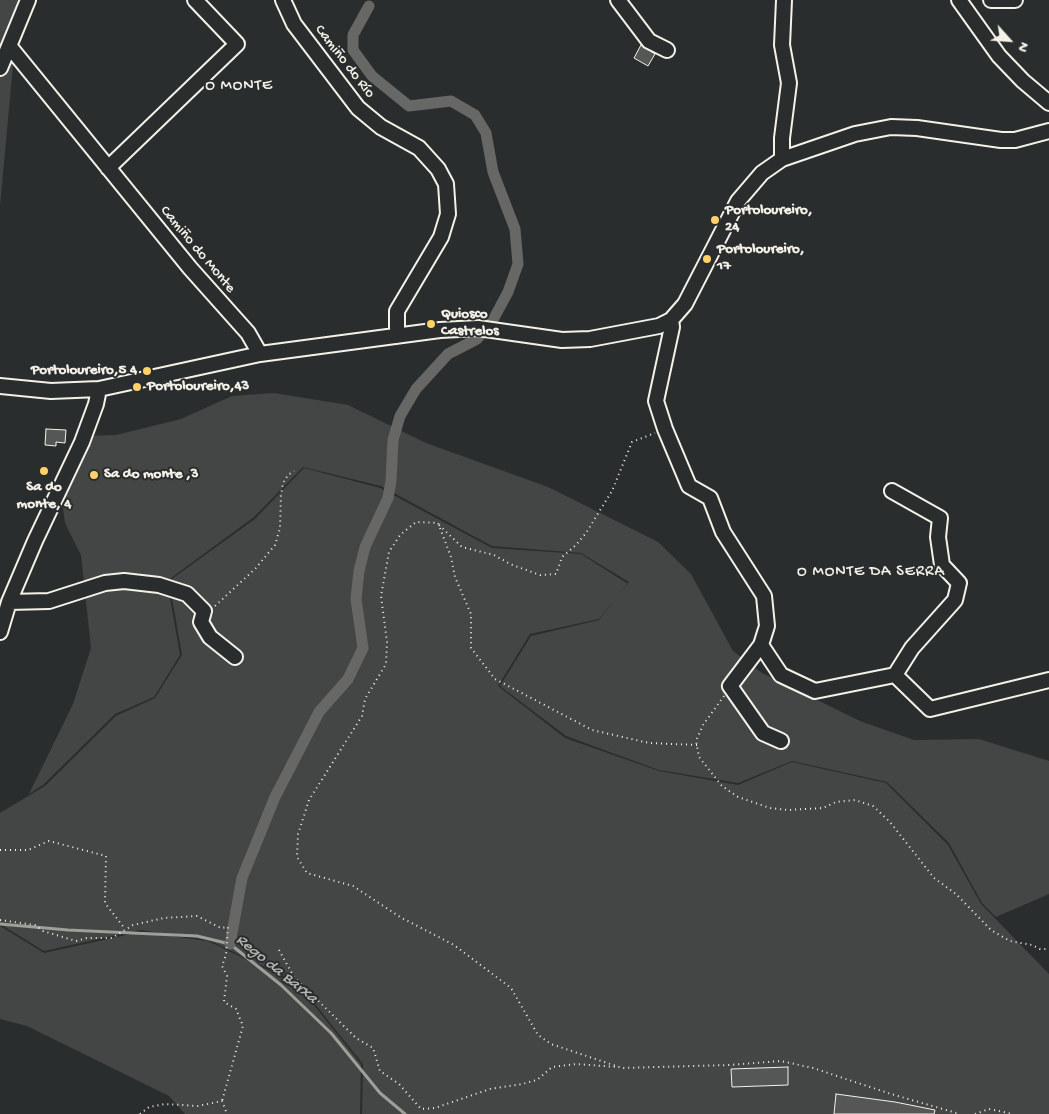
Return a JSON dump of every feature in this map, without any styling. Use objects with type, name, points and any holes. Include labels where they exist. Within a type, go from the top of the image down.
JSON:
[{"type":"street","points":[[0,68],[10,48],[28,0]]},
{"type":"street","points":[[108,168],[237,44],[195,0]]},
{"type":"street","name":"Camiño do Río","points":[[283,0],[294,24],[358,108],[381,127],[419,148],[438,169],[446,184],[448,214],[441,237],[398,311],[397,336]]},
{"type":"street","points":[[618,0],[650,41],[667,50]]},
{"type":"street","points":[[782,159],[789,84],[782,45],[784,0]]},
{"type":"street","points":[[959,0],[999,56],[1023,81],[1049,103]]},
{"type":"street","points":[[991,0],[1015,0]]},
{"type":"street","name":"Camiño do Monte","points":[[10,48],[190,268],[248,333],[260,354]]},
{"type":"street","points":[[0,386],[51,391],[99,389],[260,354],[397,336],[478,328],[562,340],[634,332],[659,326],[670,320],[685,304],[738,201],[762,173],[782,159],[855,134],[891,127],[917,128],[1001,140],[1016,140],[1049,131]]},
{"type":"street","points":[[670,320],[672,327],[656,401],[665,430],[689,486],[710,498],[723,532],[764,596],[767,626],[761,645],[730,686],[763,733],[781,742]]},
{"type":"street","points":[[1,626],[9,602],[82,442],[99,389]]},
{"type":"street","points":[[761,645],[781,675],[815,691],[895,675],[912,648],[955,600],[960,583],[942,565],[938,537],[940,518],[892,491]]},
{"type":"street","points":[[9,602],[50,601],[104,584],[124,581],[159,585],[187,594],[204,611],[201,622],[210,637],[235,657]]},
{"type":"street","points":[[895,675],[930,709],[1049,680]]},
{"type":"path","points":[[622,1068],[551,1044],[538,1035],[511,988],[454,946],[400,917],[353,886],[306,873],[297,857],[298,834],[308,800],[362,716],[366,698],[386,664],[388,642],[382,596],[389,552],[400,535],[416,522],[438,523],[462,547],[494,555],[540,575],[556,574],[562,557],[586,533],[612,490],[632,442],[665,430]]},
{"type":"path","points":[[204,611],[213,608],[225,597],[260,564],[275,545],[280,528],[283,483],[288,474],[294,471]]},
{"type":"path","points":[[438,523],[451,557],[455,577],[471,614],[471,648],[495,679],[592,730],[649,743],[697,745]]},
{"type":"path","points":[[730,686],[702,725],[696,741],[700,757],[722,786],[738,796],[762,805],[788,810],[823,808],[836,802],[855,800],[873,806],[890,822],[934,878],[956,894],[991,930],[1010,941],[1032,945],[1040,949],[1049,949]]},
{"type":"path","points":[[0,850],[28,850],[49,841],[106,856],[105,903],[125,929]]},
{"type":"path","points":[[0,920],[35,925],[43,931],[76,941],[87,938],[112,938],[125,929],[164,918],[197,916],[220,928],[228,927],[226,955],[222,966],[227,976],[224,1002],[236,1009],[243,1026],[222,1101],[227,1114]]},
{"type":"path","points":[[279,950],[294,977],[356,1038],[373,1048],[380,1070],[399,1084],[421,1109],[435,1108],[490,1090],[537,1080],[552,1066],[576,1064],[622,1068],[729,1065],[782,1061],[813,1068],[891,1094],[960,1114]]},
{"type":"path","points":[[140,1114],[149,1107],[166,1104],[198,1106],[222,1101]]},
{"type":"path","points":[[975,1114],[988,1109],[1013,1114]]},
{"type":"shaded area","points":[[0,0],[19,0],[0,206]]},
{"type":"shaded area","points":[[274,393],[348,405],[426,443],[548,487],[658,542],[691,574],[733,651],[762,673],[860,721],[914,740],[979,739],[1049,761],[1049,894],[996,917],[982,903],[949,843],[887,782],[792,761],[738,783],[659,770],[566,736],[500,686],[531,636],[599,620],[629,582],[581,553],[492,546],[381,486],[303,467],[254,517],[167,581],[180,655],[154,697],[115,714],[44,784],[29,794],[73,704],[91,648],[81,555],[65,523],[58,471],[84,436],[116,435],[181,419],[232,396]]},
{"type":"shaded area","points":[[304,468],[380,488],[492,548],[581,554],[628,584],[599,619],[530,634],[498,686],[565,738],[659,771],[738,785],[792,762],[886,783],[948,845],[981,904],[1049,974],[1049,1114],[362,1114],[363,1064],[298,983],[209,940],[140,930],[44,951],[0,924],[0,813],[45,786],[116,716],[155,698],[182,655],[169,581],[255,519]]},
{"type":"shaded area","points":[[0,926],[44,953],[140,932],[208,941],[297,984],[361,1064],[360,1114],[185,1114],[169,1096],[27,1026],[0,1019]]},
{"type":"building","points":[[641,45],[655,54],[648,66],[634,58]]},
{"type":"building","points":[[46,429],[66,430],[65,443],[56,442],[56,446],[45,445]]},
{"type":"building","points":[[788,1067],[788,1085],[732,1087],[731,1069]]},
{"type":"building","points":[[836,1094],[895,1102],[935,1110],[934,1114],[834,1114]]},
{"type":"waterway","points":[[230,944],[242,878],[275,797],[319,712],[348,679],[363,648],[356,599],[359,571],[365,547],[388,498],[391,481],[393,440],[400,416],[416,389],[448,354],[477,339],[494,318],[508,292],[518,264],[515,229],[493,172],[486,133],[475,115],[451,101],[409,106],[372,76],[353,50],[353,35],[369,6]]},
{"type":"waterway","name":"Rego da Barxa","points":[[0,924],[68,930],[197,936],[230,944],[281,985],[331,1033],[380,1093],[405,1114]]},
{"type":"place","name":"Portoloureiro, 24","points":[[715,220]]},
{"type":"place","name":"Portoloureiro, 17","points":[[707,259]]},
{"type":"place","name":"Quiosco Castrelos","points":[[431,324]]},
{"type":"place","name":"Portoloureiro,5 4","points":[[147,371]]},
{"type":"place","name":"Portoloureiro,43","points":[[137,387]]},
{"type":"place","name":"Sa do monte, 4","points":[[44,471]]},
{"type":"place","name":"Sa do monte ,3","points":[[94,475]]},
{"type":"district","name":"O MONTE","points":[[239,87]]},
{"type":"district","name":"O MONTE DA SERRA","points":[[871,573]]}]
